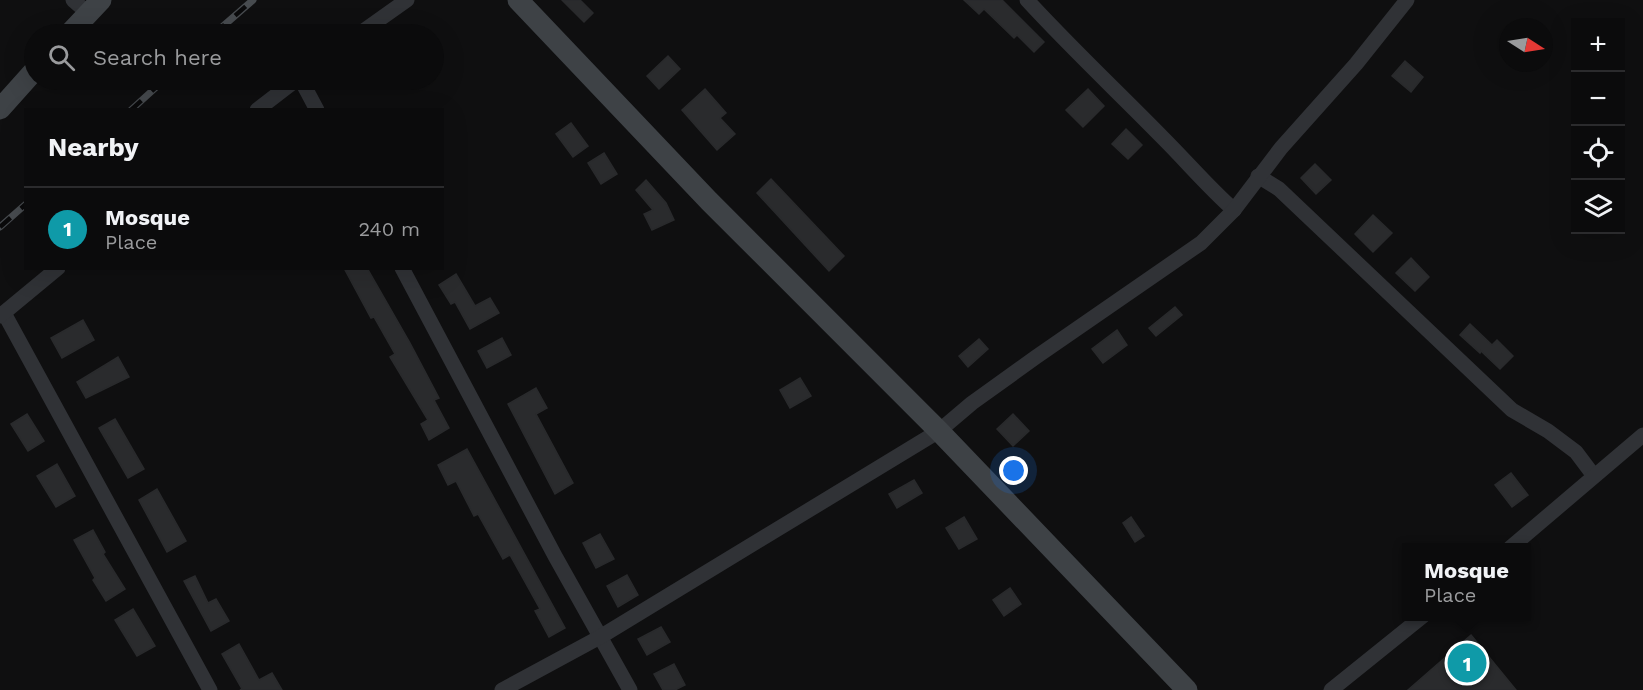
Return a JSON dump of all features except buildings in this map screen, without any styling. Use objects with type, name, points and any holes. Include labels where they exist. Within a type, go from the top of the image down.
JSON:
[{"type":"street","points":[[372,24],[407,0]]},
{"type":"street","points":[[518,0],[709,201],[939,431],[1187,690]]},
{"type":"street","points":[[1027,0],[1072,49],[1234,210]]},
{"type":"street","points":[[502,690],[600,637],[939,431],[972,403],[1036,357],[1201,243],[1234,210],[1258,176],[1356,64],[1407,0]]},
{"type":"street","points":[[75,24],[88,4]]},
{"type":"street","points":[[0,109],[24,82]]},
{"type":"street","points":[[260,108],[283,90]]},
{"type":"street","points":[[306,90],[316,108]]},
{"type":"street","points":[[1258,176],[1279,189],[1512,410],[1548,431],[1576,452],[1594,476]]},
{"type":"street","points":[[56,270],[2,314],[210,690]]},
{"type":"street","points":[[403,270],[630,690]]},
{"type":"street","points":[[1516,543],[1643,435]]},
{"type":"street","points":[[1331,690],[1417,621]]},
{"type":"railway","points":[[225,24],[253,0]]},
{"type":"railway","points":[[133,108],[153,90]]},
{"type":"railway","points":[[0,227],[24,206]]},
{"type":"place","name":"Mosque","points":[[1467,663]]}]
